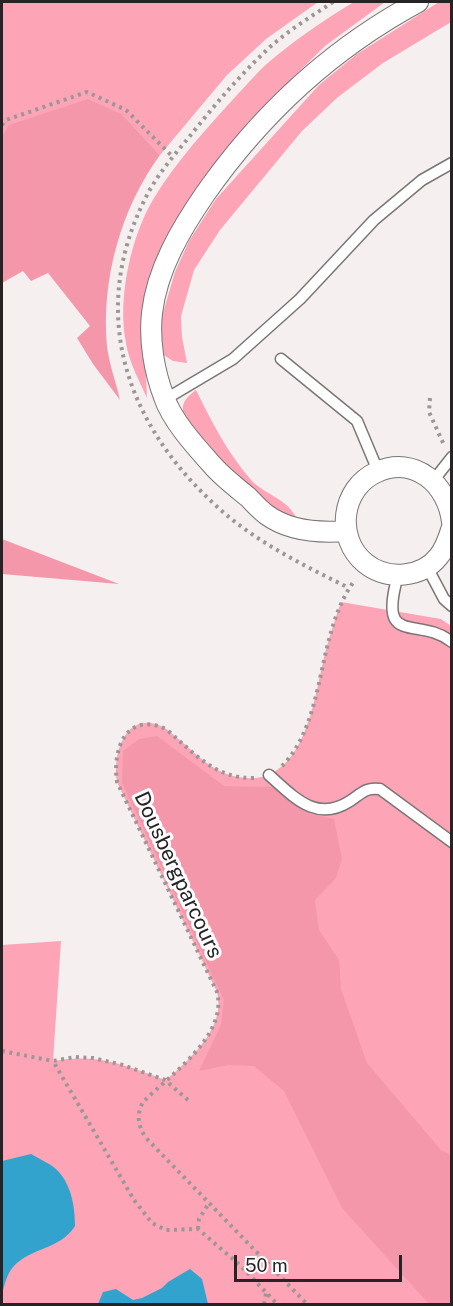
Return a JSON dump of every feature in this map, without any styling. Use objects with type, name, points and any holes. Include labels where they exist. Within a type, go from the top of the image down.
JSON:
[{"type":"street","points":[[346,531],[323,533],[268,516],[220,474],[197,447],[164,400],[154,360],[152,312],[167,260],[194,211],[228,161],[281,101],[327,62],[368,31],[418,2]]},
{"type":"street","points":[[452,522],[444,493],[433,481],[422,473],[395,468],[378,471],[361,484],[353,494],[345,518],[350,544],[357,555],[367,565],[382,572],[398,575],[413,573],[427,567],[439,556],[448,542],[452,527]]},
{"type":"lane","points":[[164,400],[233,359],[300,299],[374,220],[422,180],[452,163]]},
{"type":"lane","points":[[281,359],[357,421],[378,471]]},
{"type":"lane","points":[[433,481],[451,457]]},
{"type":"lane","points":[[427,567],[444,599],[452,606]]},
{"type":"lane","points":[[398,575],[392,595],[391,610],[394,618],[408,628],[436,633],[452,642]]},
{"type":"lane","points":[[269,775],[299,801],[321,810],[335,808],[370,788],[380,789],[452,842]]},
{"type":"path","points":[[2,124],[6,120],[87,92],[126,110],[173,157]]},
{"type":"path","points":[[430,398],[429,412],[451,457]]},
{"type":"path","points":[[269,775],[279,769],[299,745],[341,602],[349,588]]},
{"type":"path","name":"Dousbergparcours","points":[[269,775],[252,778],[223,774],[213,769],[166,729],[159,725],[144,724],[135,726],[120,743],[115,768],[117,782],[217,992],[219,1002],[216,1022],[192,1057],[143,1102],[139,1110],[140,1129],[146,1138],[307,1305]]},
{"type":"path","points":[[2,1051],[53,1061],[75,1057],[93,1058],[123,1065],[165,1080],[188,1100]]},
{"type":"path","points":[[53,1061],[134,1200],[152,1223],[166,1230],[198,1229],[241,1266],[277,1305]]},
{"type":"path","points":[[198,1229],[199,1219],[209,1203]]},
{"type":"path","points":[[264,1305],[266,1293]]},
{"type":"shaded area","points":[[2,2],[318,2],[266,39],[227,75],[160,155],[123,115],[2,138]]},
{"type":"shaded area","points":[[354,2],[385,2],[325,46],[250,120],[216,164],[144,332],[147,398],[127,350],[123,307],[128,268],[146,213],[163,184],[183,157],[260,70],[300,38]]},
{"type":"shaded area","points":[[439,2],[451,2],[451,22],[383,63],[338,97],[302,131],[220,230],[194,270],[181,316],[187,363],[173,361],[162,354],[162,316],[175,272],[189,241],[216,199],[319,85],[357,54]]},
{"type":"shaded area","points":[[88,99],[123,115],[160,155],[134,198],[111,271],[107,296],[107,346],[120,400],[77,338],[90,326],[48,273],[31,281],[23,271],[2,283],[2,137],[9,125]]},
{"type":"shaded area","points":[[196,390],[221,437],[243,470],[258,486],[288,506],[297,519],[261,501],[221,464],[196,435],[183,412],[183,405]]},
{"type":"shaded area","points":[[2,539],[119,584],[2,574]]},
{"type":"shaded area","points":[[341,602],[441,619],[451,626],[451,1304],[2,1304],[2,945],[61,941],[53,1061],[84,1058],[111,1062],[166,1080],[186,1062],[211,1030],[216,1018],[217,992],[117,782],[117,759],[120,747],[124,737],[131,729],[140,724],[150,723],[166,729],[219,771],[237,777],[255,778],[277,770],[288,760],[305,731]]},
{"type":"shaded area","points":[[157,736],[224,786],[272,787],[310,814],[334,819],[342,859],[336,878],[315,900],[319,930],[339,960],[341,989],[367,1063],[441,1150],[451,1155],[451,1304],[429,1304],[342,1208],[284,1091],[254,1066],[228,1065],[199,1071],[221,1025],[224,1000],[122,783],[123,751],[139,739]]},
{"type":"water","points":[[31,1154],[56,1169],[65,1181],[73,1203],[75,1226],[62,1240],[20,1260],[7,1277],[2,1294],[2,1161]]},
{"type":"water","points":[[190,1269],[202,1279],[208,1304],[98,1304],[103,1292],[116,1289],[133,1300],[142,1298]]}]
